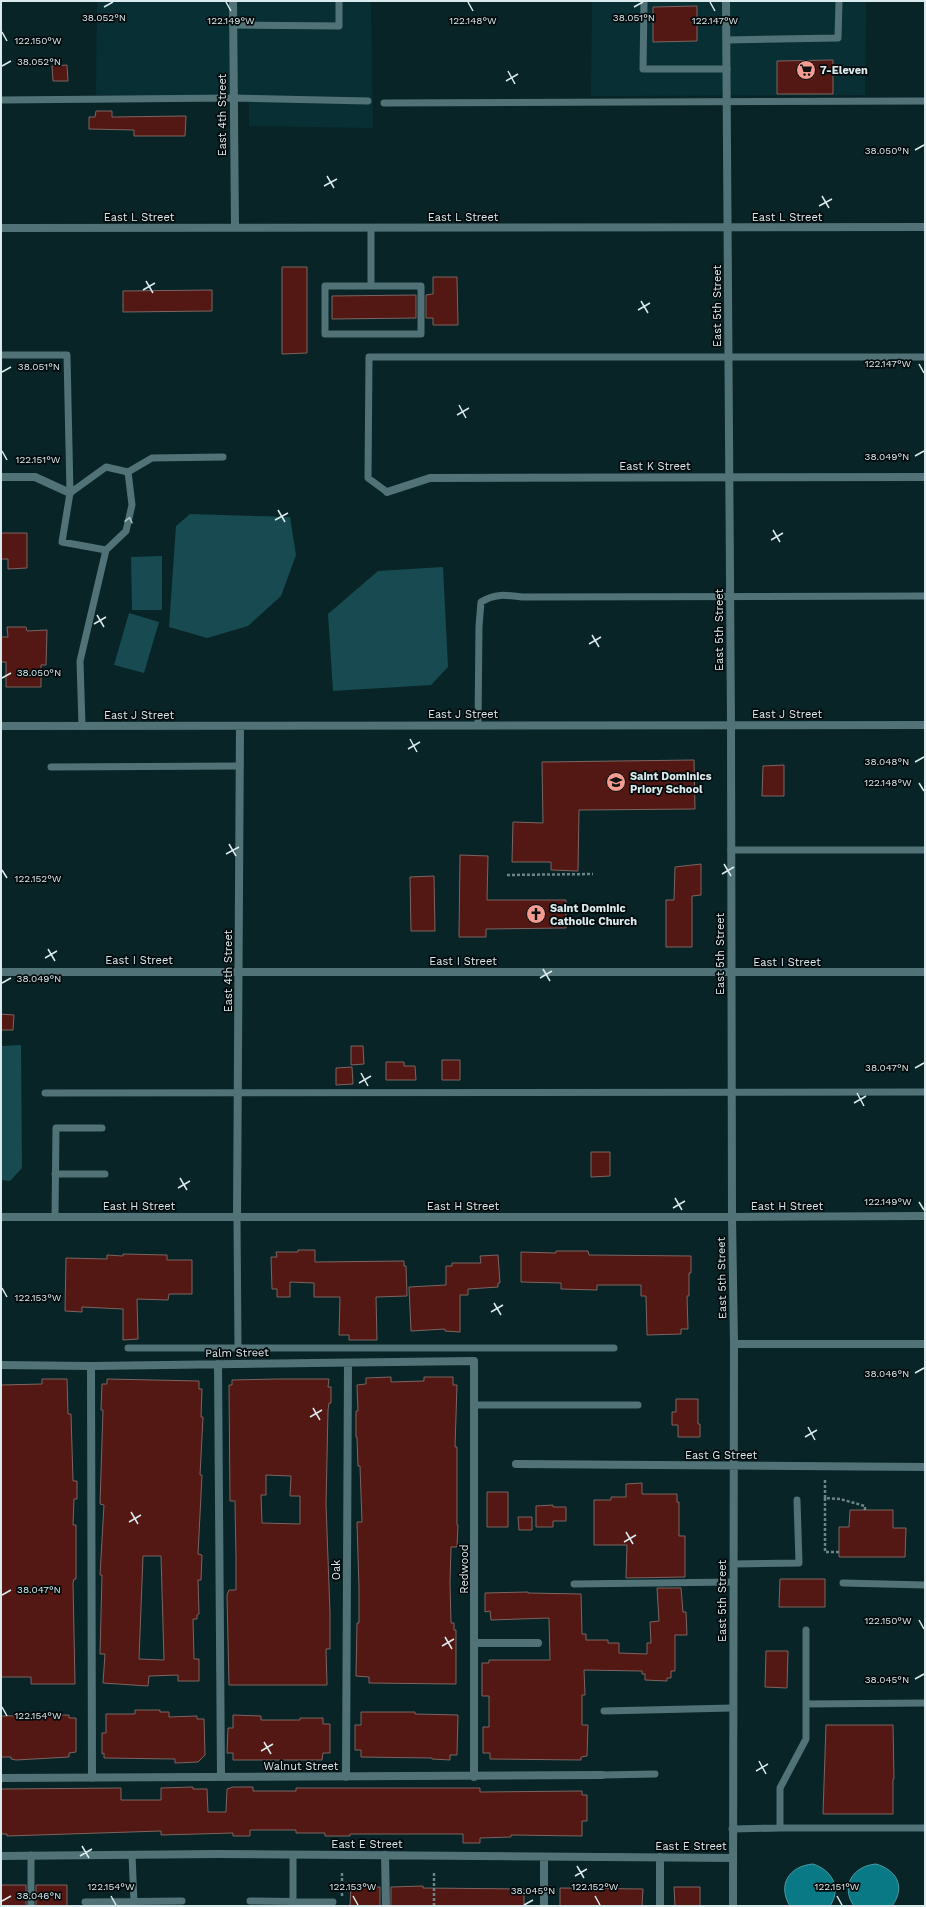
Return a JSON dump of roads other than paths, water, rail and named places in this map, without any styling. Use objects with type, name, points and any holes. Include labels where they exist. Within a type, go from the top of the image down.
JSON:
[{"type":"street","name":"East 4th Street","points":[[233,1],[235,228]]},
{"type":"street","name":"East 5th Street","points":[[726,1],[731,725],[731,1092],[734,1344],[732,1708],[733,1906]]},
{"type":"street","name":"East L Street","points":[[1,228],[925,227]]},
{"type":"street","points":[[1,477],[35,477],[70,493]]},
{"type":"street","name":"East K Street","points":[[387,492],[430,478],[925,477]]},
{"type":"street","name":"East J Street","points":[[1,726],[925,725]]},
{"type":"street","name":"East 4th Street","points":[[237,1217],[240,726]]},
{"type":"street","name":"East I Street","points":[[1,972],[925,972]]},
{"type":"street","name":"East H Street","points":[[1,1217],[925,1216]]},
{"type":"street","points":[[734,1344],[925,1344]]},
{"type":"street","name":"Palm Street","points":[[1,1365],[91,1366],[474,1361]]},
{"type":"street","name":"Redwood","points":[[474,1361],[474,1776]]},
{"type":"street","name":"Oak","points":[[346,1777],[348,1363]]},
{"type":"street","points":[[218,1364],[221,1777]]},
{"type":"street","points":[[91,1366],[92,1778]]},
{"type":"street","name":"East G Street","points":[[516,1464],[733,1467],[925,1466]]},
{"type":"street","points":[[475,1643],[538,1643]]},
{"type":"street","name":"Walnut Street","points":[[1,1778],[602,1775]]},
{"type":"street","points":[[385,1855],[386,1906]]},
{"type":"street","name":"East E Street","points":[[1,1856],[385,1855],[732,1858]]},
{"type":"street","points":[[544,1856],[544,1906]]},
{"type":"street","points":[[660,1857],[660,1906]]},
{"type":"lane","points":[[233,25],[339,26],[339,1]]},
{"type":"lane","points":[[644,1],[643,69],[727,69]]},
{"type":"lane","points":[[727,40],[838,38],[839,1]]},
{"type":"lane","points":[[1,100],[233,98],[368,101]]},
{"type":"lane","points":[[384,103],[925,101]]},
{"type":"lane","points":[[371,228],[371,286]]},
{"type":"lane","points":[[326,286],[371,286],[421,286],[421,334],[326,334],[326,286]]},
{"type":"lane","points":[[1,355],[67,355],[70,493],[62,542],[106,550]]},
{"type":"lane","points":[[387,492],[368,478],[369,357],[925,357]]},
{"type":"lane","points":[[70,493],[106,468],[128,472],[152,458],[223,457]]},
{"type":"lane","points":[[82,726],[80,661],[106,550],[126,531],[132,505],[128,472]]},
{"type":"lane","points":[[478,726],[481,602],[489,597],[502,594],[522,597],[925,596]]},
{"type":"lane","points":[[51,767],[240,766]]},
{"type":"lane","points":[[731,850],[925,850]]},
{"type":"lane","points":[[45,1092],[925,1092]]},
{"type":"lane","points":[[55,1217],[56,1128],[102,1128]]},
{"type":"lane","points":[[55,1174],[105,1174]]},
{"type":"lane","points":[[237,1217],[238,1348]]},
{"type":"lane","points":[[128,1348],[614,1348]]},
{"type":"lane","points":[[474,1405],[638,1405]]},
{"type":"lane","points":[[733,1564],[799,1563],[797,1500]]},
{"type":"lane","points":[[574,1584],[733,1582]]},
{"type":"lane","points":[[843,1583],[925,1585]]},
{"type":"lane","points":[[780,1828],[780,1788],[806,1739],[806,1630]]},
{"type":"lane","points":[[806,1704],[925,1703]]},
{"type":"lane","points":[[604,1711],[732,1708]]},
{"type":"lane","points":[[602,1775],[656,1774]]},
{"type":"lane","points":[[732,1829],[925,1828]]},
{"type":"lane","points":[[31,1855],[31,1906]]},
{"type":"lane","points":[[132,1855],[134,1902]]},
{"type":"lane","points":[[293,1855],[293,1902]]},
{"type":"lane","points":[[250,1901],[333,1902]]},
{"type":"lane","points":[[85,1902],[182,1902]]},
{"type":"place","name":"7-Eleven","points":[[806,70]]},
{"type":"place","name":"Saint Dominics Priory School","points":[[616,782]]},
{"type":"place","name":"Saint Dominic Catholic Church","points":[[536,914]]}]
